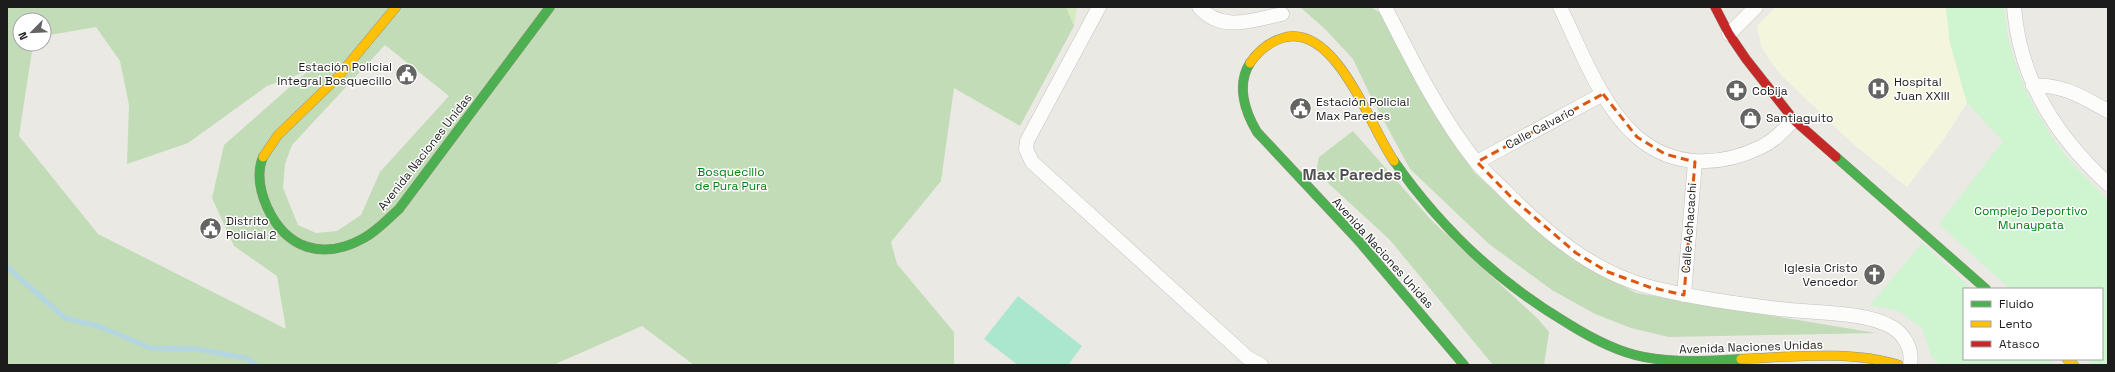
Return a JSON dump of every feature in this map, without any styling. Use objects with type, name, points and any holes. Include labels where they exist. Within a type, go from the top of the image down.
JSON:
[{"type":"street","name":"Avenida Naciones Unidas","points":[[396,7],[329,86],[275,138],[265,153],[258,174],[262,197],[272,219],[287,237],[302,246],[320,250],[345,246],[371,234],[399,209],[550,7]]},
{"type":"street","points":[[1099,7],[1027,140],[1027,154],[1032,162],[1248,358],[1261,365]]},
{"type":"street","points":[[1199,7],[1205,13],[1218,21],[1232,23],[1248,22],[1280,11],[1290,36]]},
{"type":"street","points":[[1385,7],[1417,69],[1477,162],[1540,224],[1576,253],[1608,272],[1649,287],[1684,295],[1781,310],[1862,317],[1891,327],[1905,338],[1910,350],[1910,365]]},
{"type":"street","points":[[1560,7],[1603,94],[1637,137],[1665,154],[1695,162],[1713,162],[1739,155],[1762,146],[1794,120]]},
{"type":"street","points":[[1715,7],[1729,34],[1766,86],[1794,120],[1985,288]]},
{"type":"street","points":[[1729,34],[1756,7]]},
{"type":"street","points":[[2014,7],[2016,30],[2022,58],[2033,86],[2047,111],[2069,144],[2108,184]]},
{"type":"street","name":"Avenida Naciones Unidas","points":[[1464,365],[1389,275],[1261,137],[1251,123],[1242,91],[1247,66],[1261,48],[1276,40],[1290,36],[1303,38],[1318,43],[1333,58],[1350,84],[1386,149],[1406,180],[1434,214],[1482,260],[1533,304],[1580,332],[1612,348],[1653,359],[1682,363],[1746,359],[1857,357],[1888,361],[1899,365]]},
{"type":"street","points":[[2033,86],[2049,85],[2069,91],[2108,111]]},
{"type":"street","name":"Calle Calvario","points":[[1477,162],[1603,94]]},
{"type":"street","name":"Calle Achacachi","points":[[1684,295],[1695,162]]},
{"type":"highlighted area","points":[[1603,94],[1637,137],[1665,154],[1695,162],[1684,295],[1649,287],[1608,272],[1576,253],[1511,197],[1477,162]]},
{"type":"shaded area","name":"Hospital Juan XXIII","points":[[1776,7],[1946,7],[1950,43],[1967,103],[1944,139],[1907,187],[1852,143],[1781,75],[1768,58],[1761,46],[1757,26]]},
{"type":"green space","name":"Bosquecillo de Pura Pura","points":[[7,7],[1066,7],[1074,26],[1020,126],[954,88],[941,181],[891,242],[897,264],[954,332],[954,365],[694,365],[642,326],[553,365],[7,365]],"holes":[[[12,12],[52,12],[52,35],[96,27],[120,61],[129,105],[127,164],[188,143],[267,86],[308,71],[224,145],[212,198],[234,246],[277,276],[286,329],[98,234],[19,136],[32,52],[12,52]],[[385,45],[449,96],[380,172],[361,215],[337,231],[316,233],[298,225],[283,188],[285,164],[292,145]]]},
{"type":"green space","points":[[1066,7],[1077,7],[1074,26]]},
{"type":"green space","points":[[1300,7],[1371,7],[1382,14],[1444,128],[1474,172],[1531,226],[1589,267],[1636,293],[1876,333],[1669,337],[1631,328],[1595,314],[1552,290],[1489,244],[1410,169],[1371,97],[1353,59],[1325,29]]},
{"type":"green space","name":"Complejo Deportivo Munaypata","points":[[1946,7],[2004,7],[2011,49],[2017,69],[2035,108],[2045,126],[2070,161],[2108,201],[2108,365],[2093,365],[2087,360],[2103,360],[2103,288],[2009,288],[1939,224],[2003,141],[1967,103],[1950,43]]},
{"type":"green space","points":[[1353,131],[1432,221],[1538,319],[1549,332],[1544,365],[1493,365],[1390,240],[1316,172],[1319,157]]},
{"type":"green space","points":[[1922,243],[1971,288],[1963,288],[1963,360],[2049,360],[2054,365],[1941,365],[1932,358],[1922,328],[1899,311],[1870,305]]},
{"type":"green space","points":[[1018,296],[1082,346],[1068,365],[1018,365],[984,339]]},
{"type":"waterway","points":[[7,267],[65,318],[98,326],[151,348],[197,349],[246,358],[257,365]]},
{"type":"traffic: fast","points":[[263,157],[259,176],[262,195],[275,221],[284,233],[307,247],[320,249],[334,249],[349,245],[364,238],[378,228],[399,209],[550,7]]},
{"type":"traffic: fast","points":[[1250,63],[1246,71],[1243,89],[1246,107],[1257,132],[1358,240],[1464,365]]},
{"type":"traffic: fast","points":[[1836,157],[1985,288]]},
{"type":"traffic: fast","points":[[1394,161],[1431,208],[1451,230],[1494,271],[1517,290],[1585,334],[1624,352],[1656,359],[1680,361],[1741,359]]},
{"type":"traffic: slow","points":[[263,157],[278,135],[337,78],[396,7]]},
{"type":"traffic: slow","points":[[1250,63],[1265,47],[1286,37],[1304,38],[1321,47],[1336,62],[1350,82],[1394,161]]},
{"type":"traffic: slow","points":[[1741,359],[1800,356],[1841,356],[1881,360],[1899,365]]},
{"type":"traffic: slow","points":[[2068,360],[2074,365]]},
{"type":"traffic: jam","points":[[1715,7],[1729,34],[1746,59],[1794,120],[1836,157]]},
{"type":"place","name":"Estación Policial Integral Bosquecillo","points":[[407,74]]},
{"type":"place","name":"Hospital Juan XXIII","points":[[1879,89]]},
{"type":"place","name":"Cobija","points":[[1737,91]]},
{"type":"place","name":"Estación Policial Max Paredes","points":[[1300,109]]},
{"type":"place","name":"Santiaguito","points":[[1750,118]]},
{"type":"place","name":"Distrito Policial 2","points":[[210,228]]},
{"type":"place","name":"Iglesia Cristo Vencedor","points":[[1874,275]]},
{"type":"district","name":"Max Paredes","points":[[1352,174]]}]
